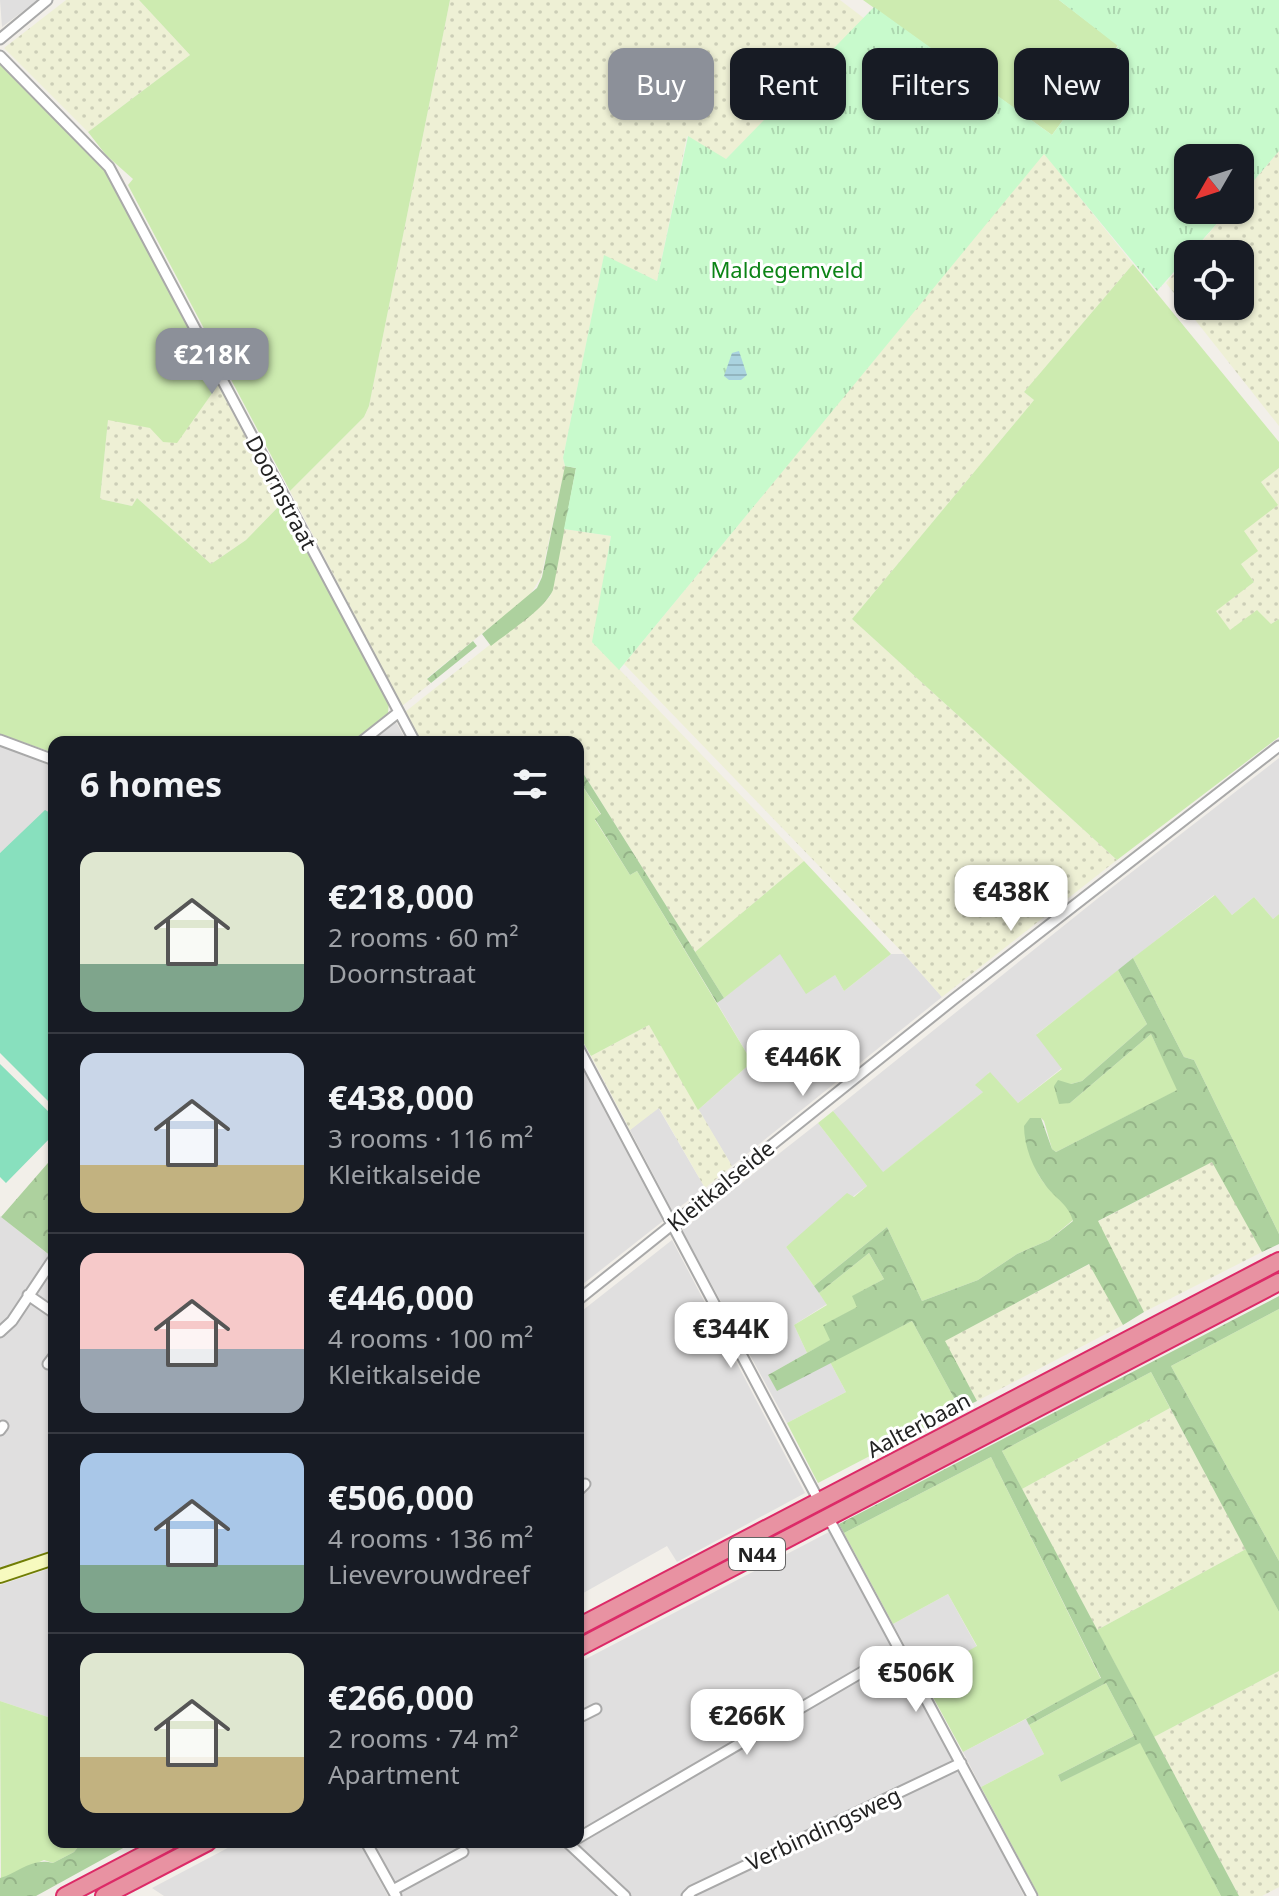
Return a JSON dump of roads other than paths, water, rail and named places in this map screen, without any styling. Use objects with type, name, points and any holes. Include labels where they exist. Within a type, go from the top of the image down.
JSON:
[{"type":"highway","name":"Aalterbaan","points":[[584,1624],[1279,1261]]},
{"type":"highway","name":"Aalterbaan","points":[[584,1645],[1279,1282]]},
{"type":"highway","points":[[65,1896],[157,1848]]},
{"type":"highway","points":[[104,1896],[196,1848]]},
{"type":"street","points":[[0,39],[47,0]]},
{"type":"street","name":"Doornstraat","points":[[0,56],[109,167],[412,736]]},
{"type":"street","points":[[369,736],[399,712]]},
{"type":"street","points":[[0,740],[48,758]]},
{"type":"street","name":"Kleitkalseide","points":[[584,1295],[1076,903],[1279,746]]},
{"type":"street","points":[[584,1058],[819,1501]]},
{"type":"street","points":[[0,1332],[12,1321],[48,1267]]},
{"type":"street","points":[[28,1295],[48,1309]]},
{"type":"street","points":[[828,1517],[1032,1896]]},
{"type":"street","points":[[0,1576],[48,1560]]},
{"type":"street","points":[[584,1833],[900,1650]]},
{"type":"street","points":[[584,1715],[596,1709]]},
{"type":"street","name":"Verbindingsweg","points":[[687,1896],[961,1763]]},
{"type":"street","points":[[369,1848],[395,1893],[463,1852]]},
{"type":"street","points":[[578,1848],[625,1896]]},
{"type":"water","points":[[739,351],[747,375],[741,380],[729,380],[724,376],[732,353]]},
{"type":"park label","name":"Maldegemveld","points":[[787,269]]}]
